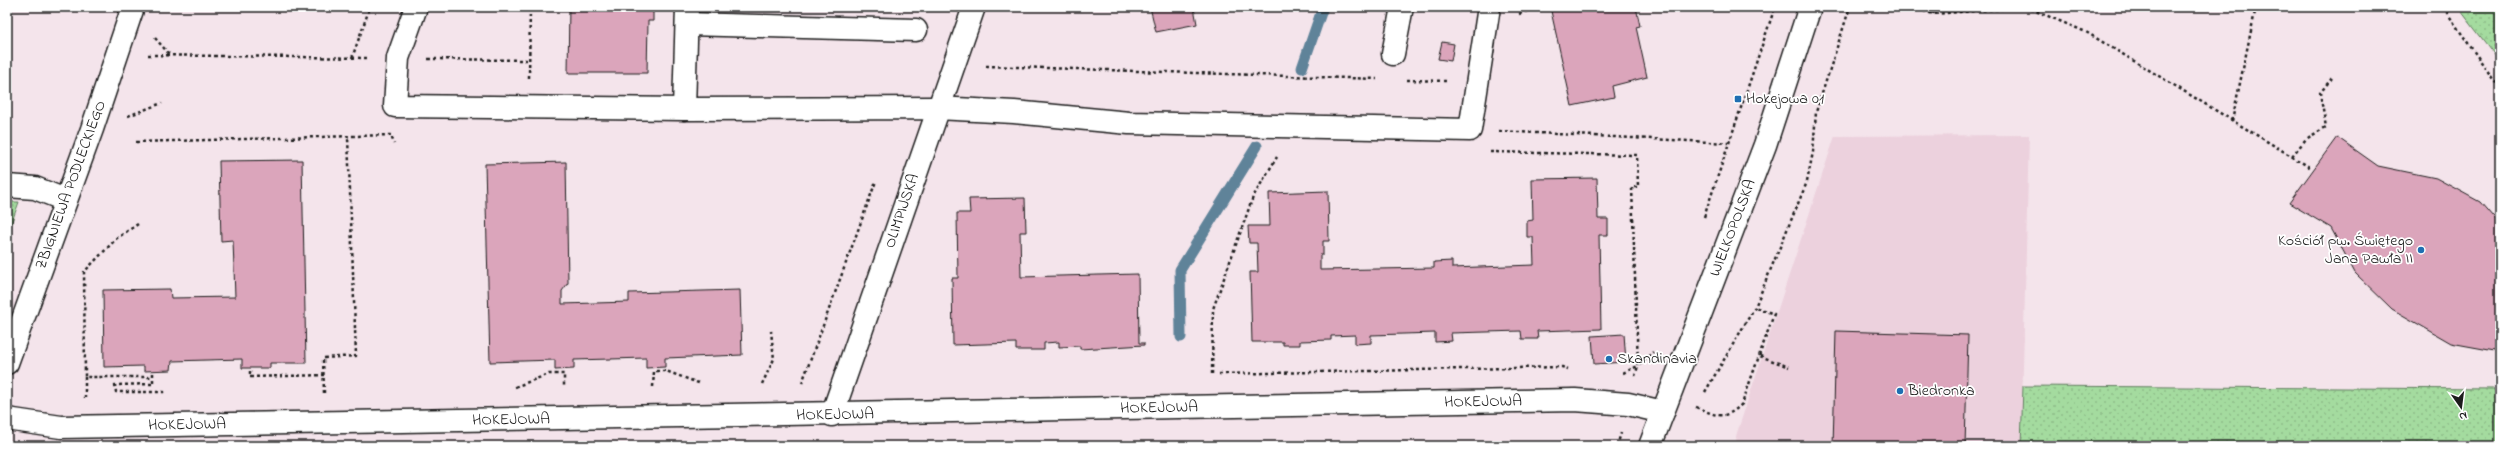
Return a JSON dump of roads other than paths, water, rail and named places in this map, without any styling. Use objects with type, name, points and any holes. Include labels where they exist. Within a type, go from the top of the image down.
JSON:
[{"type":"street","name":"ZBIGNIEWA PODLECKIEGO","points":[[7,363],[133,7]]},
{"type":"street","points":[[416,7],[398,58],[395,106],[684,109],[937,108],[1014,112],[1129,123],[1470,130],[1489,7]]},
{"type":"street","name":"OLIMPIJSKA","points":[[832,415],[937,108],[974,7]]},
{"type":"street","points":[[1393,54],[1402,7]]},
{"type":"street","name":"WIELKOPOLSKA","points":[[1650,446],[1765,145],[1810,7]]},
{"type":"street","points":[[684,109],[687,16],[916,30]]},
{"type":"street","points":[[7,186],[34,188],[65,200]]},
{"type":"street","name":"HOKEJOWA","points":[[7,420],[61,427],[832,415],[1575,400],[1628,404],[1663,412]]},
{"type":"waterway","points":[[1302,68],[1323,7]]},
{"type":"waterway","points":[[1181,337],[1180,270],[1257,146]]},
{"type":"place","name":"Hokejowa 01","points":[[1738,99]]},
{"type":"place","name":"Kościół pw. Świętego Jana Pawła II","points":[[2421,250]]},
{"type":"place","name":"Skandinavia","points":[[1609,359]]},
{"type":"place","name":"Biedronka","points":[[1900,391]]}]
